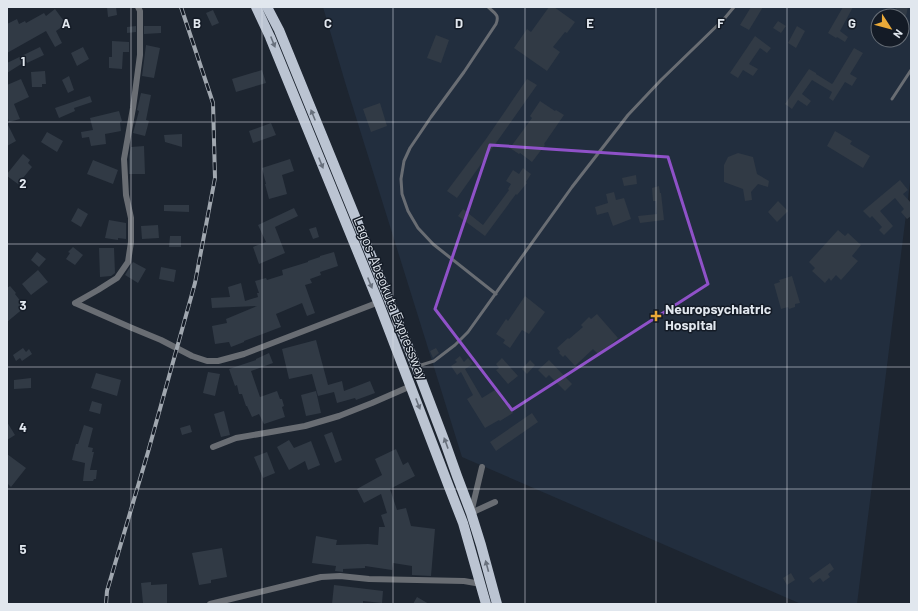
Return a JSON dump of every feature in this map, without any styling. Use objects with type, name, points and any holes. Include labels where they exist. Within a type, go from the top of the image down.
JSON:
[{"type":"highway","name":"Lagos-Abeokuta Expressway","points":[[256,7],[273,44],[411,386],[463,523],[486,604]]},
{"type":"highway","name":"Lagos-Abeokuta Expressway","points":[[267,7],[279,30],[444,437],[471,512],[497,604]]},
{"type":"street","points":[[138,7],[140,11],[140,55],[124,159],[126,195],[131,218],[132,242],[128,262],[116,278],[75,303],[207,361],[218,361],[244,354],[374,304],[379,304]]},
{"type":"street","points":[[213,447],[236,438],[305,426],[339,416],[411,386]]},
{"type":"street","points":[[471,512],[482,467]]},
{"type":"street","points":[[471,512],[495,502]]},
{"type":"street","points":[[210,604],[321,577],[340,576],[369,579],[464,581],[481,584]]},
{"type":"lane","points":[[488,7],[497,15],[498,19],[496,24],[410,148],[404,161],[401,179],[402,194],[408,211],[418,228],[433,244],[496,294]]},
{"type":"lane","points":[[416,366],[434,361],[455,345],[468,332],[572,187],[628,115],[661,80],[724,19],[734,7]]},
{"type":"lane","points":[[892,100],[911,70]]},
{"type":"highlighted area","points":[[490,145],[668,157],[708,284],[512,410],[435,309]]},
{"type":"shaded area","name":"Neuropsychiatric Hospital","points":[[323,7],[911,7],[911,175],[857,604],[801,604],[462,457]]},
{"type":"building","points":[[107,7],[116,7],[117,15],[108,17]]},
{"type":"building","points":[[549,7],[554,7],[575,22],[567,33],[565,32],[553,47],[560,52],[547,71],[514,48],[527,29],[531,32]]},
{"type":"building","points":[[751,7],[763,7],[749,30],[740,25]]},
{"type":"building","points":[[843,7],[853,7],[840,31],[848,37],[845,42],[828,33]]},
{"type":"building","points":[[896,7],[908,7],[908,8]]},
{"type":"building","points":[[55,9],[66,24],[56,31],[62,43],[55,47],[46,31],[7,53],[7,24],[17,19],[19,24],[25,21],[26,23],[44,13],[46,16]]},
{"type":"building","points":[[213,10],[219,23],[212,26],[206,13]]},
{"type":"building","points":[[778,21],[786,26],[781,33],[773,28]]},
{"type":"building","points":[[136,26],[136,32],[127,33],[127,27]]},
{"type":"building","points":[[144,26],[161,26],[161,33],[144,34]]},
{"type":"building","points":[[797,26],[805,31],[796,48],[788,43]]},
{"type":"building","points":[[436,35],[449,40],[441,63],[427,58]]},
{"type":"building","points":[[755,36],[771,48],[767,53],[760,48],[749,64],[758,69],[753,76],[743,70],[738,78],[730,73]]},
{"type":"building","points":[[112,41],[129,42],[129,52],[123,52],[122,69],[109,68],[109,57],[112,57]]},
{"type":"building","points":[[146,45],[160,48],[154,78],[142,76]]},
{"type":"building","points":[[40,47],[44,55],[27,63],[26,61],[7,73],[7,63]]},
{"type":"building","points":[[83,47],[89,59],[77,66],[71,53]]},
{"type":"building","points":[[854,48],[863,53],[850,74],[857,78],[852,86],[845,82],[833,101],[829,98],[832,92],[812,80],[802,94],[811,101],[807,106],[798,100],[792,109],[785,104],[809,69],[832,84]]},
{"type":"building","points":[[262,70],[266,83],[236,92],[232,79]]},
{"type":"building","points":[[45,71],[46,84],[42,84],[42,87],[32,87],[31,72]]},
{"type":"building","points":[[69,76],[74,90],[68,93],[62,80]]},
{"type":"building","points":[[21,79],[29,97],[14,104],[20,119],[9,122],[7,115],[7,85]]},
{"type":"building","points":[[527,79],[537,85],[457,198],[447,191],[486,139]]},
{"type":"building","points":[[141,93],[151,95],[146,120],[149,121],[145,136],[133,133],[139,111],[137,110]]},
{"type":"building","points":[[90,96],[92,102],[74,108],[75,111],[59,118],[55,108]]},
{"type":"building","points":[[540,101],[564,115],[532,162],[510,148],[532,118],[530,116]]},
{"type":"building","points":[[380,103],[387,126],[371,132],[363,109]]},
{"type":"building","points":[[119,111],[122,121],[120,122],[121,131],[105,134],[106,144],[91,146],[89,137],[82,138],[81,132],[93,130],[90,118]]},
{"type":"building","points":[[7,123],[16,141],[7,146]]},
{"type":"building","points":[[271,123],[276,135],[253,143],[249,131]]},
{"type":"building","points":[[835,131],[852,141],[850,144],[870,156],[863,168],[827,146]]},
{"type":"building","points":[[47,132],[63,141],[57,152],[41,142]]},
{"type":"building","points":[[182,134],[182,147],[165,142],[164,135]]},
{"type":"building","points":[[144,146],[145,174],[129,174],[129,156],[131,147]]},
{"type":"building","points":[[738,153],[753,157],[757,174],[769,181],[768,187],[758,184],[751,192],[752,200],[745,201],[743,189],[724,182],[724,165],[728,157]]},
{"type":"building","points":[[23,154],[30,160],[28,163],[32,167],[18,184],[7,176],[7,174]]},
{"type":"building","points":[[290,159],[294,171],[282,175],[287,194],[269,199],[262,168]]},
{"type":"building","points":[[93,160],[118,170],[113,184],[87,174]]},
{"type":"building","points":[[523,168],[531,174],[526,182],[527,183],[517,195],[516,194],[485,236],[458,216],[463,209],[483,225],[509,190],[508,189],[511,184],[506,181],[513,170],[519,174]]},
{"type":"building","points":[[636,175],[637,184],[624,186],[622,178]]},
{"type":"building","points":[[900,180],[908,190],[903,194],[911,203],[911,216],[907,219],[901,212],[904,209],[895,198],[880,211],[893,226],[884,235],[879,230],[882,227],[872,216],[870,218],[863,211]]},
{"type":"building","points":[[659,186],[664,220],[640,223],[638,216],[657,214],[656,201],[653,201],[652,188]]},
{"type":"building","points":[[614,192],[616,200],[624,198],[631,219],[613,226],[608,212],[597,215],[595,207],[608,203],[606,194]]},
{"type":"building","points":[[778,201],[788,211],[777,222],[768,212]]},
{"type":"building","points":[[164,205],[189,205],[189,212],[164,211]]},
{"type":"building","points":[[78,208],[88,214],[81,227],[71,221]]},
{"type":"building","points":[[294,208],[298,216],[275,227],[285,253],[259,264],[253,247],[266,242],[258,225]]},
{"type":"building","points":[[109,220],[126,223],[126,239],[118,238],[118,240],[105,238]]},
{"type":"building","points":[[158,225],[159,238],[142,239],[141,226]]},
{"type":"building","points":[[316,227],[319,237],[313,239],[309,229]]},
{"type":"building","points":[[838,230],[845,236],[848,233],[861,245],[852,256],[858,261],[841,280],[836,275],[831,281],[829,278],[825,283],[812,271],[815,268],[809,262]]},
{"type":"building","points":[[170,236],[181,236],[181,247],[169,247]]},
{"type":"building","points":[[73,247],[83,255],[75,265],[66,259],[70,253],[68,252]]},
{"type":"building","points":[[99,248],[114,248],[115,273],[111,276],[100,277]]},
{"type":"building","points":[[37,252],[46,259],[39,267],[31,260]]},
{"type":"building","points":[[334,252],[338,266],[320,272],[321,275],[310,279],[312,283],[305,285],[315,313],[307,316],[302,303],[276,314],[281,327],[231,347],[229,342],[215,344],[212,326],[227,323],[226,319],[257,306],[212,308],[211,298],[230,297],[228,287],[241,283],[245,301],[258,297],[257,293],[259,293],[255,281],[266,278],[267,280],[283,275],[282,270]]},
{"type":"building","points":[[133,262],[146,269],[138,283],[125,275]]},
{"type":"building","points":[[161,267],[176,270],[174,282],[159,279]]},
{"type":"building","points":[[38,270],[48,282],[31,295],[22,284]]},
{"type":"building","points":[[792,276],[800,303],[795,304],[795,307],[789,309],[788,307],[781,309],[774,284],[780,282],[779,280]]},
{"type":"building","points":[[10,286],[25,307],[7,322],[7,288]]},
{"type":"building","points":[[525,296],[545,312],[529,334],[522,330],[510,348],[503,343],[505,340],[496,334],[506,319],[508,321]]},
{"type":"building","points":[[597,314],[618,338],[599,355],[593,349],[575,366],[565,355],[563,357],[559,353],[560,352],[557,348],[583,327],[581,325],[589,317],[591,319]]},
{"type":"building","points":[[316,340],[328,385],[342,381],[344,391],[370,381],[375,393],[356,400],[355,398],[337,403],[334,392],[318,396],[312,374],[289,379],[282,349]]},
{"type":"building","points":[[23,348],[26,352],[29,349],[32,354],[22,361],[20,358],[16,361],[13,355]]},
{"type":"building","points":[[436,348],[439,353],[433,358],[430,351]]},
{"type":"building","points":[[269,353],[273,363],[251,371],[260,397],[277,391],[280,399],[282,399],[284,406],[282,407],[285,417],[264,424],[259,414],[252,417],[242,394],[239,394],[237,385],[235,386],[229,369],[256,360]]},
{"type":"building","points":[[460,356],[464,362],[468,358],[473,364],[465,369],[482,398],[495,390],[513,413],[485,428],[467,399],[473,395],[461,372],[457,375],[451,366],[457,362],[455,360]]},
{"type":"building","points":[[502,358],[518,376],[508,384],[496,370],[499,368],[496,364]]},
{"type":"building","points":[[530,360],[535,365],[527,374],[522,369]]},
{"type":"building","points":[[549,360],[572,384],[565,391],[549,375],[546,378],[538,370]]},
{"type":"building","points":[[208,372],[220,374],[215,396],[203,393]]},
{"type":"building","points":[[96,373],[121,380],[117,396],[91,388]]},
{"type":"building","points":[[31,378],[31,388],[14,389],[14,380]]},
{"type":"building","points":[[316,391],[321,413],[306,416],[301,395]]},
{"type":"building","points":[[92,401],[102,404],[100,414],[89,411]]},
{"type":"building","points":[[224,411],[230,435],[221,437],[214,414]]},
{"type":"building","points":[[532,413],[538,422],[496,451],[490,442]]},
{"type":"building","points":[[7,422],[15,435],[7,440]]},
{"type":"building","points":[[84,425],[93,428],[88,447],[93,448],[92,452],[94,452],[90,470],[97,470],[96,479],[93,481],[83,481],[85,463],[72,460],[76,444],[78,444]]},
{"type":"building","points":[[190,425],[192,432],[182,435],[180,428]]},
{"type":"building","points":[[332,432],[342,460],[335,463],[324,435]]},
{"type":"building","points":[[289,440],[294,448],[311,441],[320,465],[308,470],[305,461],[289,470],[277,447]]},
{"type":"building","points":[[396,449],[403,465],[408,462],[415,476],[390,489],[397,510],[406,508],[411,526],[435,529],[431,576],[412,575],[412,566],[393,563],[392,570],[365,566],[365,568],[343,569],[343,572],[335,571],[336,566],[312,563],[316,536],[337,540],[336,545],[378,545],[379,527],[385,527],[381,515],[387,513],[381,494],[364,503],[357,489],[382,475],[375,459]]},
{"type":"building","points":[[267,452],[275,473],[263,478],[254,457]]},
{"type":"building","points":[[7,454],[26,468],[11,487],[7,483]]},
{"type":"building","points":[[222,548],[227,577],[211,580],[211,583],[199,585],[192,553]]},
{"type":"building","points":[[830,563],[834,569],[828,574],[830,577],[823,582],[820,578],[813,583],[809,578]]},
{"type":"building","points":[[791,573],[795,580],[787,585],[783,578]]},
{"type":"building","points":[[151,582],[151,585],[167,584],[167,603],[143,603],[141,583]]},
{"type":"building","points":[[334,585],[383,591],[382,603],[363,601],[363,604],[332,604]]},
{"type":"building","points":[[417,597],[429,604],[413,604]]},
{"type":"railway","points":[[106,604],[107,591],[148,452],[195,283],[215,178],[213,103],[181,7]]},
{"type":"place","name":"Neuropsychiatric Hospital","points":[[656,316]]}]
